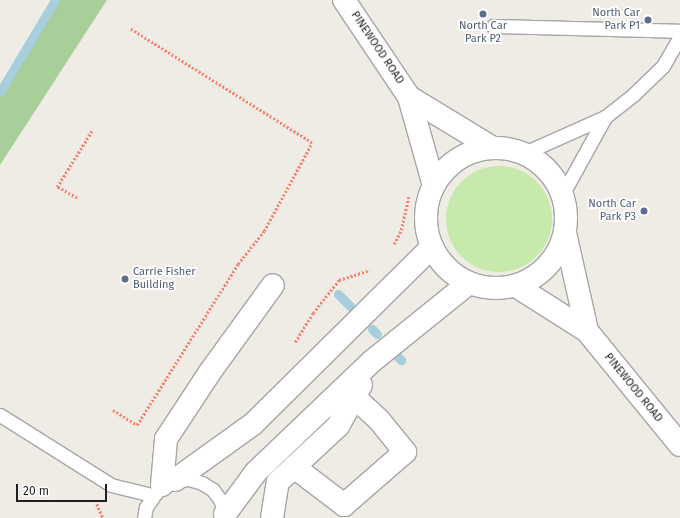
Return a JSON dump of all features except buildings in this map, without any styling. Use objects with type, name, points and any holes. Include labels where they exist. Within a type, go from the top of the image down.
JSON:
[{"type":"street","name":"PINEWOOD ROAD","points":[[344,0],[409,97],[434,186]]},
{"type":"street","name":"PINEWOOD ROAD","points":[[409,97],[493,148]]},
{"type":"street","points":[[493,148],[522,154],[547,170],[558,185],[562,195],[567,218],[565,234],[558,251],[547,266],[533,278],[516,286],[484,287],[469,283],[454,274],[441,262],[432,247],[427,227],[427,206],[434,186],[444,171],[458,159],[475,151],[493,148]]},
{"type":"street","name":"PINEWOOD ROAD","points":[[565,234],[587,331]]},
{"type":"street","points":[[163,487],[253,424],[432,247]]},
{"type":"street","points":[[225,516],[256,472],[370,362],[469,283]]},
{"type":"street","points":[[163,487],[166,439],[210,372],[273,285]]},
{"type":"street","name":"PINEWOOD ROAD","points":[[516,286],[587,331],[680,445]]},
{"type":"street","points":[[272,518],[278,482],[338,426],[355,398],[370,362]]},
{"type":"street","points":[[294,467],[344,505],[405,452],[378,420],[355,398]]},
{"type":"lane","points":[[493,26],[680,31]]},
{"type":"lane","points":[[522,154],[605,117],[634,94],[663,66],[680,37]]},
{"type":"lane","points":[[562,195],[605,117]]},
{"type":"lane","points":[[0,415],[111,485],[163,487],[189,479],[202,483],[213,490],[221,501],[225,516]]},
{"type":"lane","points":[[144,518],[146,507],[163,487]]},
{"type":"path","points":[[113,410],[137,425],[238,264],[264,231],[312,143],[130,29]]},
{"type":"path","points":[[77,198],[57,187],[93,129]]},
{"type":"path","points":[[392,249],[401,230],[409,194]]},
{"type":"path","points":[[293,345],[313,313],[339,280],[373,267]]},
{"type":"green space","points":[[55,0],[107,0],[0,165],[0,90]]},
{"type":"green space","points":[[499,166],[519,170],[537,181],[548,199],[552,219],[548,239],[537,257],[519,268],[499,272],[479,268],[461,257],[450,239],[446,219],[450,199],[461,181],[479,170]]},
{"type":"waterway","points":[[0,92],[55,0]]},
{"type":"waterway","points":[[338,294],[351,307]]},
{"type":"waterway","points":[[372,329],[377,334]]},
{"type":"waterway","points":[[397,356],[401,360]]},
{"type":"place","name":"North Car Park P2","points":[[483,14]]},
{"type":"place","name":"North Car Park P1","points":[[648,20]]},
{"type":"place","name":"North Car Park P3","points":[[644,211]]},
{"type":"place","name":"Carrie Fisher Building","points":[[125,279]]}]
